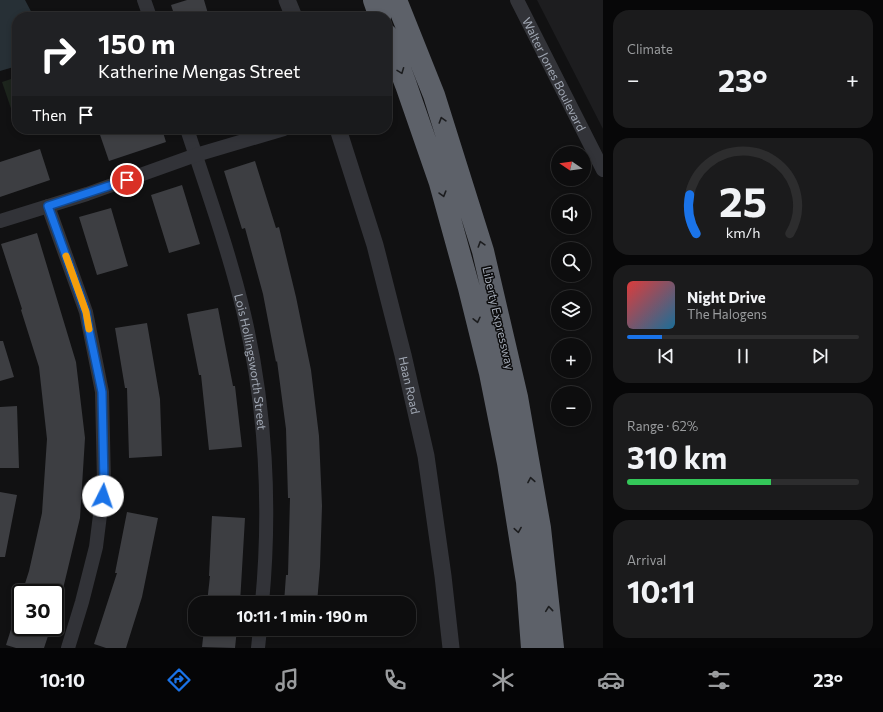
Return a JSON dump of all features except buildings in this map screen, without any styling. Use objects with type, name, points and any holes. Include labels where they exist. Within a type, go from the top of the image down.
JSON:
[{"type":"highway","points":[[374,0],[378,12]]},
{"type":"highway","name":"Liberty Expressway","points":[[396,0],[434,95],[483,251],[517,397],[540,528],[553,648]]},
{"type":"highway","name":"Liberty Expressway","points":[[392,48],[440,182],[469,288],[490,373],[508,463],[526,582],[532,648]]},
{"type":"street","points":[[144,0],[148,12]]},
{"type":"street","points":[[287,0],[292,12]]},
{"type":"street","name":"Walter Jones Boulevard","points":[[516,0],[603,170]]},
{"type":"street","name":"Lois Hollingsworth Street","points":[[189,134],[233,274],[244,315],[254,367],[263,437],[266,484],[265,568],[263,596]]},
{"type":"street","points":[[0,221],[87,194],[196,156],[268,134]]},
{"type":"street","name":"Haan Road","points":[[340,134],[375,245],[403,355],[426,456],[443,576],[450,648]]},
{"type":"street","points":[[48,206],[86,312],[102,392],[104,482],[96,547],[82,602],[68,648]]},
{"type":"street","points":[[258,648],[259,636]]},
{"type":"shaded area","points":[[0,0],[25,0],[31,12],[12,12],[12,67],[0,71]]},
{"type":"shaded area","points":[[537,0],[603,0],[603,129]]},
{"type":"shaded area","points":[[12,79],[12,111],[2,82]]},
{"type":"slow traffic","points":[[66,256],[86,312],[89,329]]},
{"type":"route","points":[[103,496],[102,392],[86,312],[48,206],[127,180]]}]
